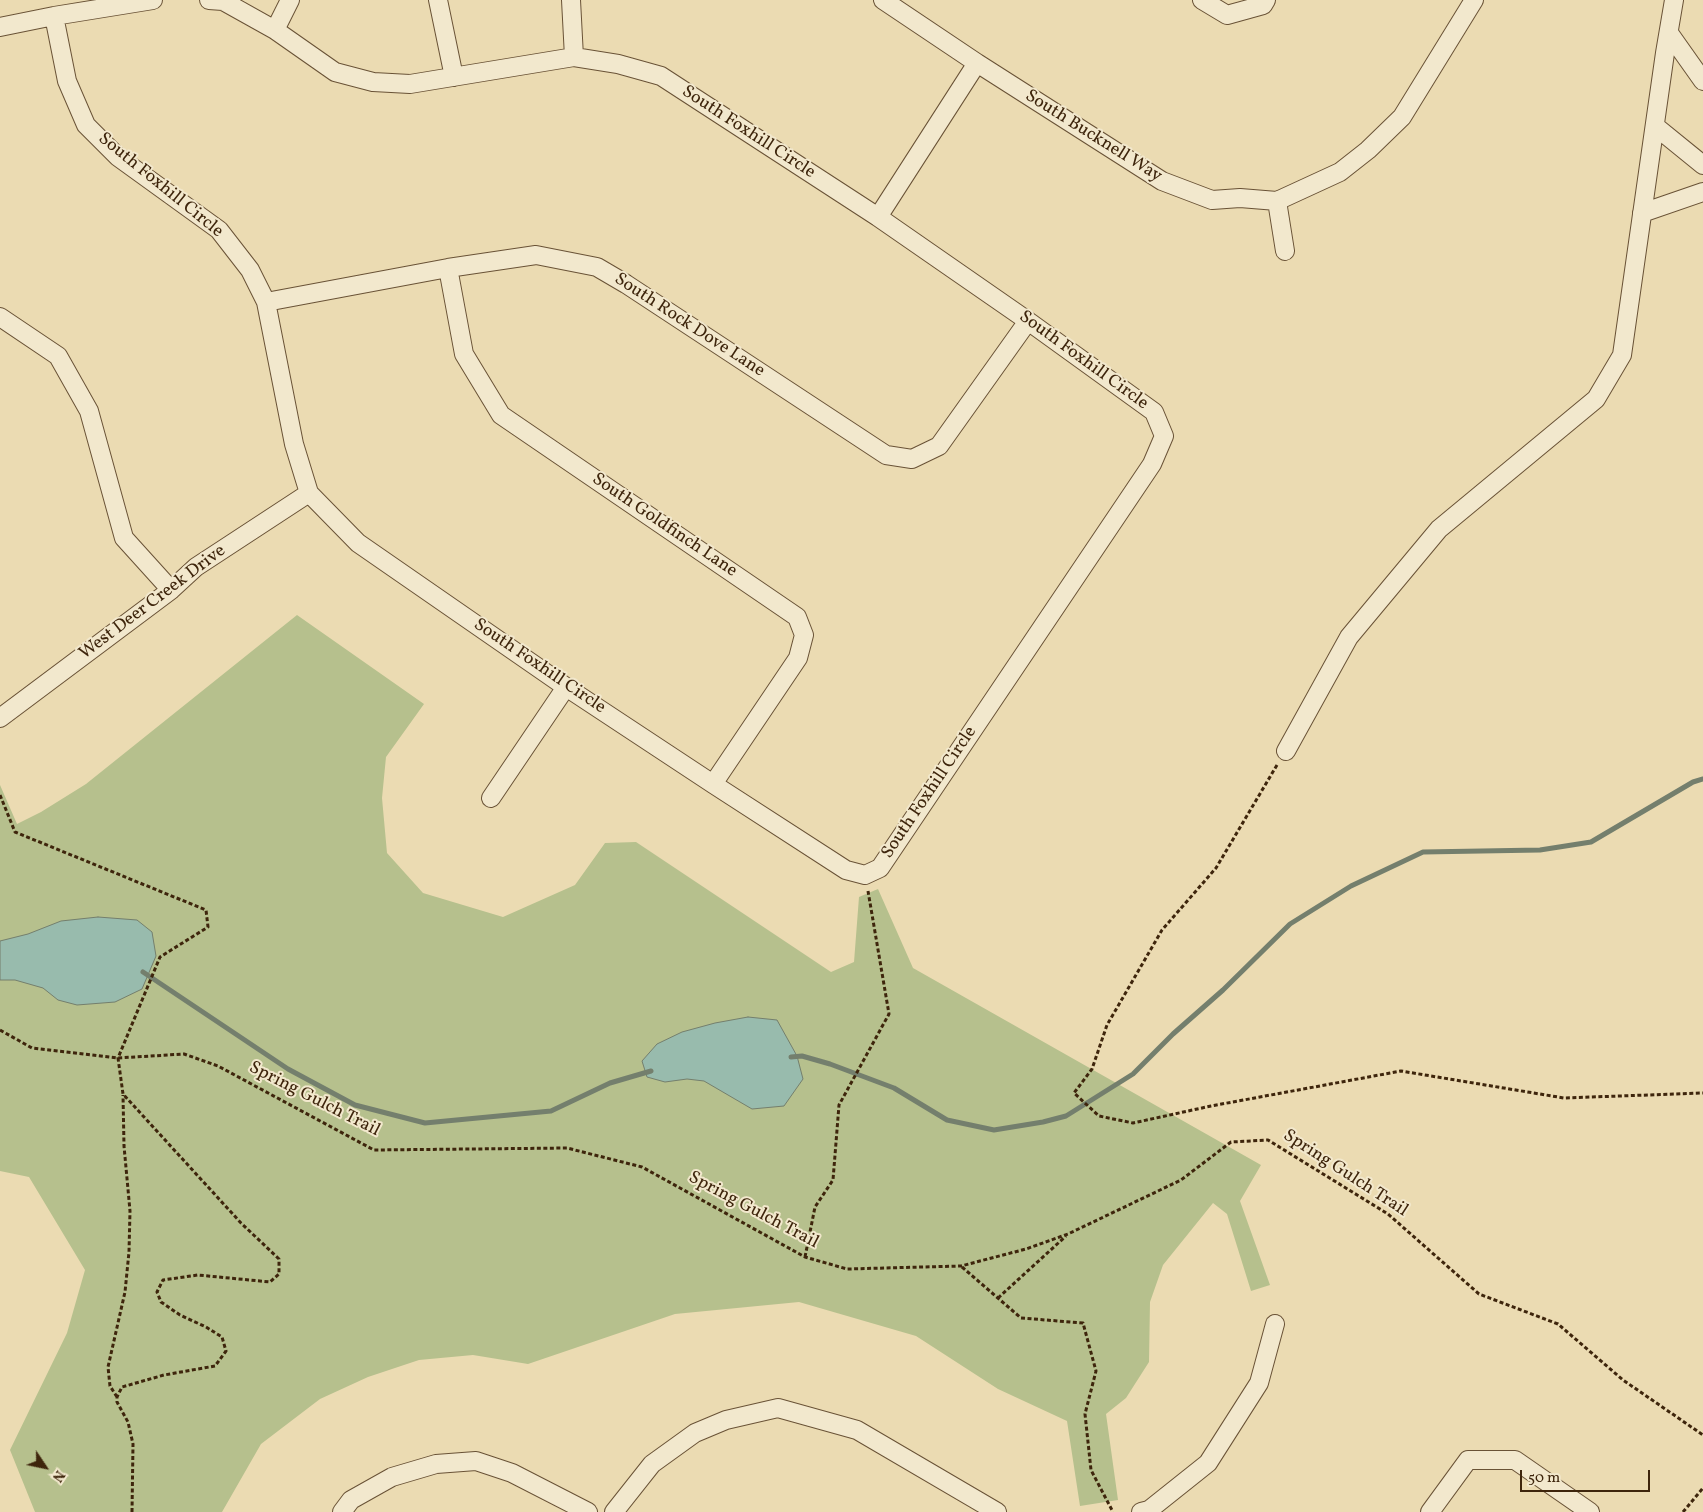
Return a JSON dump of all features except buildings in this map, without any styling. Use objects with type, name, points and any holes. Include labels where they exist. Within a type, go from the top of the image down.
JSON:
[{"type":"street","points":[[0,27],[153,0]]},
{"type":"street","name":"South Foxhill Circle","points":[[54,16],[67,81],[86,125],[118,157],[219,230],[250,270],[266,302],[294,444],[309,493],[358,543],[713,784],[846,870],[865,875],[880,868],[1152,464],[1164,436],[1154,412],[1028,321],[878,217],[661,76],[618,64],[574,57],[410,84],[373,82],[335,72],[275,30],[223,1],[209,0]]},
{"type":"street","points":[[275,30],[290,0]]},
{"type":"street","points":[[438,0],[454,77]]},
{"type":"street","points":[[571,0],[574,57]]},
{"type":"street","name":"South Bucknell Way","points":[[883,0],[977,63],[1162,181],[1212,200],[1240,198],[1277,201],[1340,172],[1368,150],[1402,117],[1474,0]]},
{"type":"street","points":[[1202,0],[1227,15],[1263,5],[1266,0]]},
{"type":"street","points":[[1286,751],[1349,637],[1439,529],[1596,399],[1622,355],[1674,0]]},
{"type":"street","points":[[1669,33],[1703,81]]},
{"type":"street","points":[[878,217],[977,63]]},
{"type":"street","points":[[1655,126],[1703,165]]},
{"type":"street","points":[[1642,214],[1703,192]]},
{"type":"street","points":[[1277,201],[1284,251]]},
{"type":"street","name":"South Rock Dove Lane","points":[[266,302],[448,268],[536,255],[597,267],[626,284],[886,455],[912,459],[939,446],[1028,321]]},
{"type":"street","name":"South Goldfinch Lane","points":[[448,268],[464,354],[501,415],[796,617],[804,635],[798,658],[713,784]]},
{"type":"street","points":[[0,317],[58,356],[88,411],[124,538],[170,590]]},
{"type":"street","name":"West Deer Creek Drive","points":[[0,718],[170,590],[196,567],[309,493]]},
{"type":"street","points":[[491,798],[566,686]]},
{"type":"street","points":[[1141,1512],[1149,1510],[1208,1463],[1259,1383],[1275,1324]]},
{"type":"street","points":[[614,1512],[652,1464],[695,1433],[726,1420],[778,1408],[857,1430],[997,1512]]},
{"type":"street","points":[[1430,1512],[1468,1460],[1515,1460],[1590,1512]]},
{"type":"street","points":[[342,1512],[351,1500],[392,1477],[436,1464],[476,1461],[512,1473],[588,1512]]},
{"type":"path","points":[[1286,751],[1216,868],[1162,930],[1107,1025],[1092,1069],[1074,1093],[1098,1116],[1133,1123],[1211,1106],[1401,1071],[1564,1098],[1703,1093]]},
{"type":"path","points":[[0,795],[15,832],[206,910],[208,927],[160,958],[118,1058],[123,1094],[124,1146],[130,1211],[129,1252],[125,1292],[108,1367],[110,1386],[128,1422],[133,1444],[132,1512]]},
{"type":"path","points":[[805,1257],[815,1207],[833,1180],[839,1106],[890,1014],[865,875]]},
{"type":"path","name":"Spring Gulch Trail","points":[[0,1030],[32,1048],[118,1058],[184,1054],[218,1066],[374,1150],[566,1148],[642,1167],[805,1257],[847,1269],[961,1266],[1026,1250],[1068,1234],[1181,1180],[1231,1142],[1268,1140],[1388,1214],[1479,1294],[1558,1324],[1623,1380],[1703,1435]]},
{"type":"path","points":[[117,1397],[122,1387],[164,1375],[215,1366],[226,1351],[222,1337],[206,1326],[180,1315],[161,1302],[158,1292],[163,1280],[198,1275],[270,1282],[279,1274],[279,1258],[241,1223],[123,1094]]},
{"type":"path","points":[[998,1298],[1068,1234]]},
{"type":"path","points":[[961,1266],[1021,1318],[1082,1323],[1096,1371],[1085,1414],[1092,1470],[1113,1512]]},
{"type":"path","points":[[1683,1512],[1703,1488]]},
{"type":"green space","points":[[297,615],[424,704],[386,757],[382,798],[387,853],[423,893],[503,917],[575,885],[605,843],[636,842],[831,972],[854,962],[859,897],[878,889],[913,968],[1261,1165],[1240,1201],[1270,1285],[1251,1291],[1227,1214],[1213,1203],[1163,1265],[1150,1302],[1149,1362],[1126,1398],[1106,1414],[1118,1500],[1080,1506],[1067,1421],[998,1389],[916,1336],[799,1302],[675,1314],[528,1364],[473,1355],[419,1360],[368,1377],[320,1399],[261,1444],[222,1512],[35,1512],[10,1450],[67,1333],[85,1270],[29,1177],[0,1171],[0,785],[17,824],[41,812],[86,784]]},
{"type":"shaded area","points":[[98,917],[137,920],[152,932],[156,956],[142,989],[115,1002],[77,1005],[58,1000],[43,988],[15,980],[0,980],[0,941],[28,934],[61,921]]},
{"type":"shaded area","points":[[748,1017],[777,1020],[797,1056],[803,1079],[784,1106],[752,1109],[704,1081],[687,1079],[665,1082],[647,1077],[642,1061],[657,1044],[682,1032]]},
{"type":"waterway","points":[[791,1057],[802,1056],[830,1064],[894,1088],[947,1120],[994,1130],[1066,1116],[1133,1074],[1290,924],[1351,886],[1423,852],[1540,850],[1591,842],[1693,782],[1703,779]]},
{"type":"waterway","points":[[143,972],[288,1069],[355,1105],[425,1123],[551,1111],[610,1083],[651,1071]]}]
